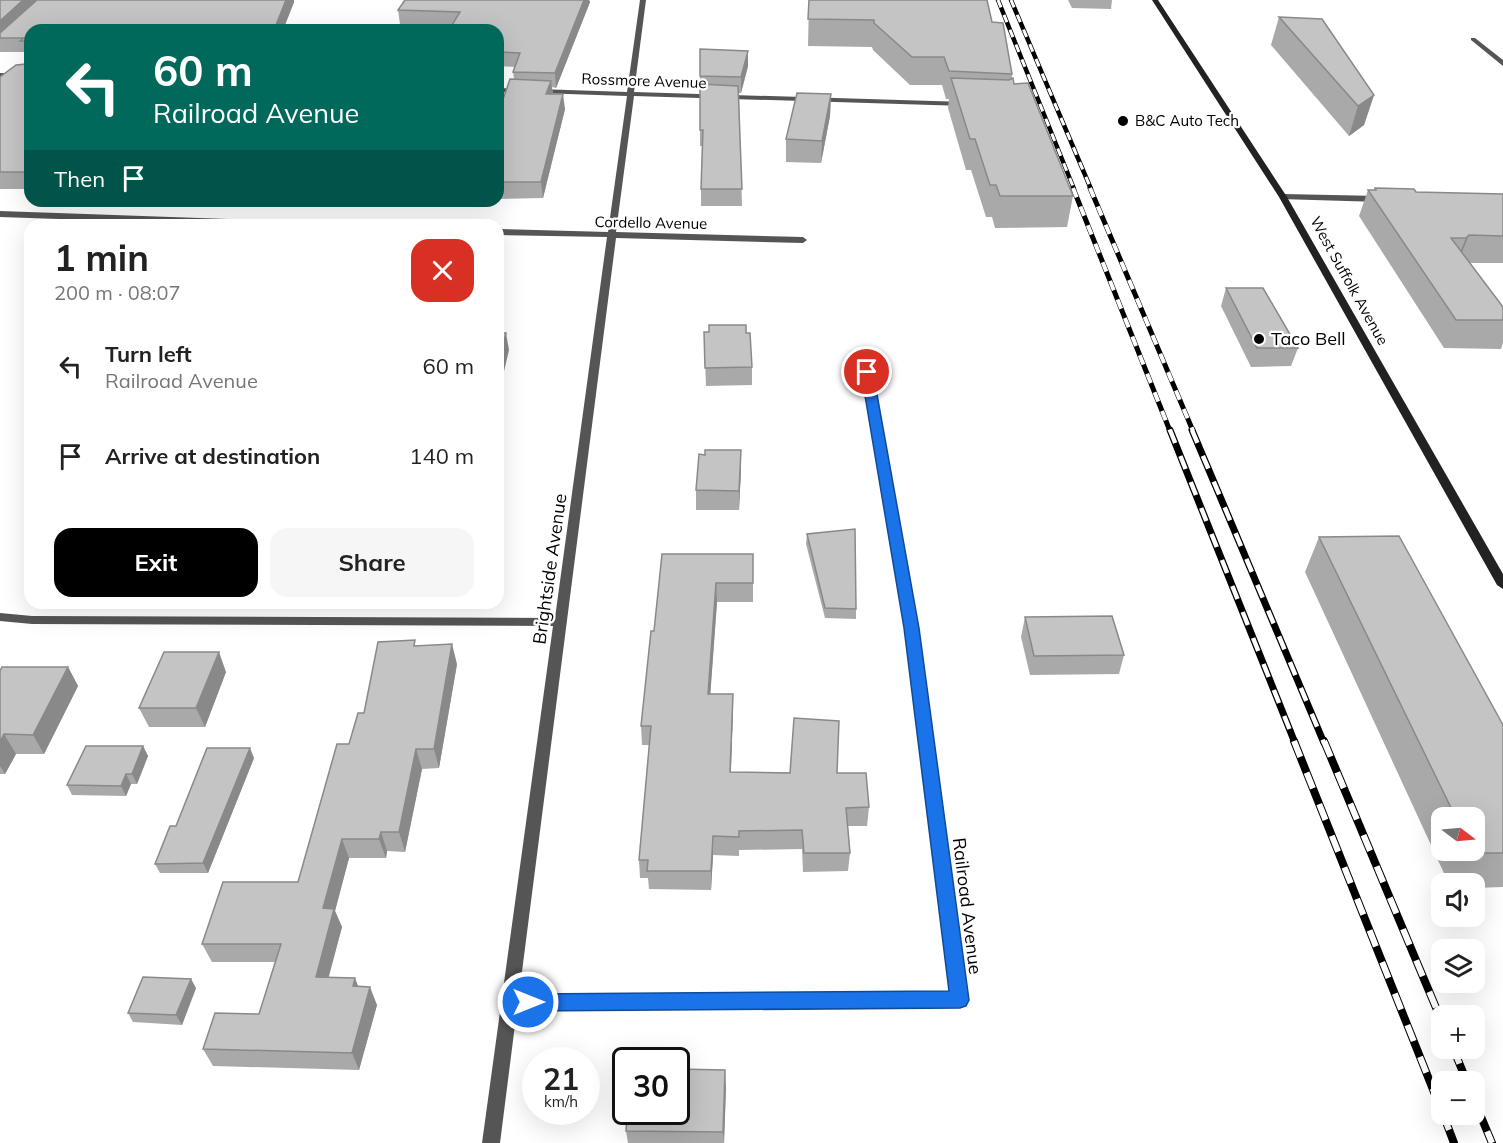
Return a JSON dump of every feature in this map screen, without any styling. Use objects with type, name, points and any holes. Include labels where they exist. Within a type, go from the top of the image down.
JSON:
[{"type":"main road","name":"West Suffolk Avenue","points":[[1155,0],[1283,197],[1503,585]]},
{"type":"street","name":"Brightside Avenue","points":[[490,1143],[643,0]]},
{"type":"street","points":[[1473,39],[1503,64]]},
{"type":"street","points":[[0,75],[24,76]]},
{"type":"street","name":"Rossmore Avenue","points":[[504,90],[970,104]]},
{"type":"street","points":[[1283,197],[1389,200]]},
{"type":"street","points":[[0,214],[140,219]]},
{"type":"street","name":"Cordello Avenue","points":[[504,231],[803,240]]},
{"type":"street","name":"Railroad Avenue","points":[[510,1002],[960,1000],[912,628],[867,372]]},
{"type":"street","points":[[0,617],[44,620],[561,622]]},
{"type":"building","points":[[0,0],[23,0],[0,21]]},
{"type":"building","points":[[37,0],[286,0],[276,24],[24,24],[24,38],[0,38],[0,33]]},
{"type":"building","points":[[405,0],[584,0],[555,73],[513,72],[520,53],[504,52],[504,24],[453,24],[460,12],[398,10]]},
{"type":"building","points":[[809,0],[987,0],[992,22],[1003,23],[1012,74],[949,71],[944,57],[912,57],[874,23],[874,20],[808,19]]},
{"type":"building","points":[[1279,17],[1322,19],[1374,95],[1358,106]]},
{"type":"building","points":[[700,49],[748,51],[741,77],[700,76]]},
{"type":"building","points":[[24,64],[24,172],[0,172],[0,77],[16,65]]},
{"type":"building","points":[[951,78],[1009,80],[1013,78],[1014,84],[1028,83],[1073,196],[1000,196],[996,185],[990,185],[975,139],[970,139]]},
{"type":"building","points":[[510,79],[551,81],[546,94],[563,94],[541,182],[504,182],[504,96]]},
{"type":"building","points":[[700,84],[738,86],[742,189],[701,189],[703,130],[700,130]]},
{"type":"building","points":[[797,93],[831,94],[822,141],[786,139]]},
{"type":"building","points":[[1375,188],[1414,189],[1416,192],[1503,194],[1503,236],[1469,235],[1466,238],[1451,238],[1503,307],[1503,320],[1456,320],[1368,190],[1376,190]]},
{"type":"building","points":[[1226,288],[1263,288],[1298,348],[1257,348]]},
{"type":"building","points":[[709,325],[746,325],[746,333],[750,333],[752,367],[705,368],[704,332],[709,332]]},
{"type":"building","points":[[705,450],[741,450],[739,491],[696,490],[699,454],[705,455]]},
{"type":"building","points":[[855,529],[856,609],[825,608],[807,534]]},
{"type":"building","points":[[1399,536],[1503,725],[1503,853],[1485,853],[1485,807],[1451,807],[1319,537]]},
{"type":"building","points":[[662,554],[753,554],[753,583],[716,583],[708,694],[733,694],[730,772],[790,773],[794,718],[839,721],[837,773],[866,773],[869,807],[846,808],[850,853],[804,853],[802,830],[739,831],[739,837],[713,836],[711,871],[647,871],[648,860],[639,860],[651,726],[641,726]]},
{"type":"building","points":[[1112,616],[1124,655],[1034,656],[1025,617]]},
{"type":"building","points":[[415,640],[414,646],[452,644],[434,749],[416,749],[399,832],[381,832],[379,839],[342,839],[323,908],[334,909],[316,977],[355,978],[353,986],[370,987],[352,1053],[203,1049],[215,1013],[259,1014],[281,944],[202,944],[223,882],[298,882],[337,744],[349,744],[358,713],[364,713],[378,642]]},
{"type":"building","points":[[164,652],[219,652],[196,708],[139,708]]},
{"type":"building","points":[[2,667],[68,667],[33,735],[4,734],[0,742],[0,671]]},
{"type":"building","points":[[86,746],[143,746],[132,774],[126,774],[121,786],[67,785]]},
{"type":"building","points":[[207,748],[250,748],[203,863],[155,864],[170,826],[176,826]]},
{"type":"building","points":[[143,977],[191,979],[176,1015],[128,1013]]},
{"type":"building","points":[[690,1069],[725,1070],[723,1132],[626,1131],[626,1125],[690,1125]]},
{"type":"railway","points":[[998,0],[1074,189]]},
{"type":"railway","points":[[1011,0],[1091,189]]},
{"type":"railway","points":[[1073,188],[1170,431]]},
{"type":"railway","points":[[1090,188],[1193,431]]},
{"type":"railway","points":[[1170,430],[1295,743]]},
{"type":"railway","points":[[1192,430],[1324,743]]},
{"type":"railway","points":[[1294,741],[1431,1084]]},
{"type":"railway","points":[[1324,741],[1435,1005]]},
{"type":"railway","points":[[1458,1059],[1462,1071]]},
{"type":"railway","points":[[1447,1125],[1454,1143]]},
{"type":"railway","points":[[1484,1125],[1492,1143]]},
{"type":"place","name":"B&C Auto Tech","points":[[1123,121]]},
{"type":"place","name":"Taco Bell","points":[[1259,339]]},
{"type":"route","points":[[528,1002],[960,1000],[912,628],[867,372]]}]
